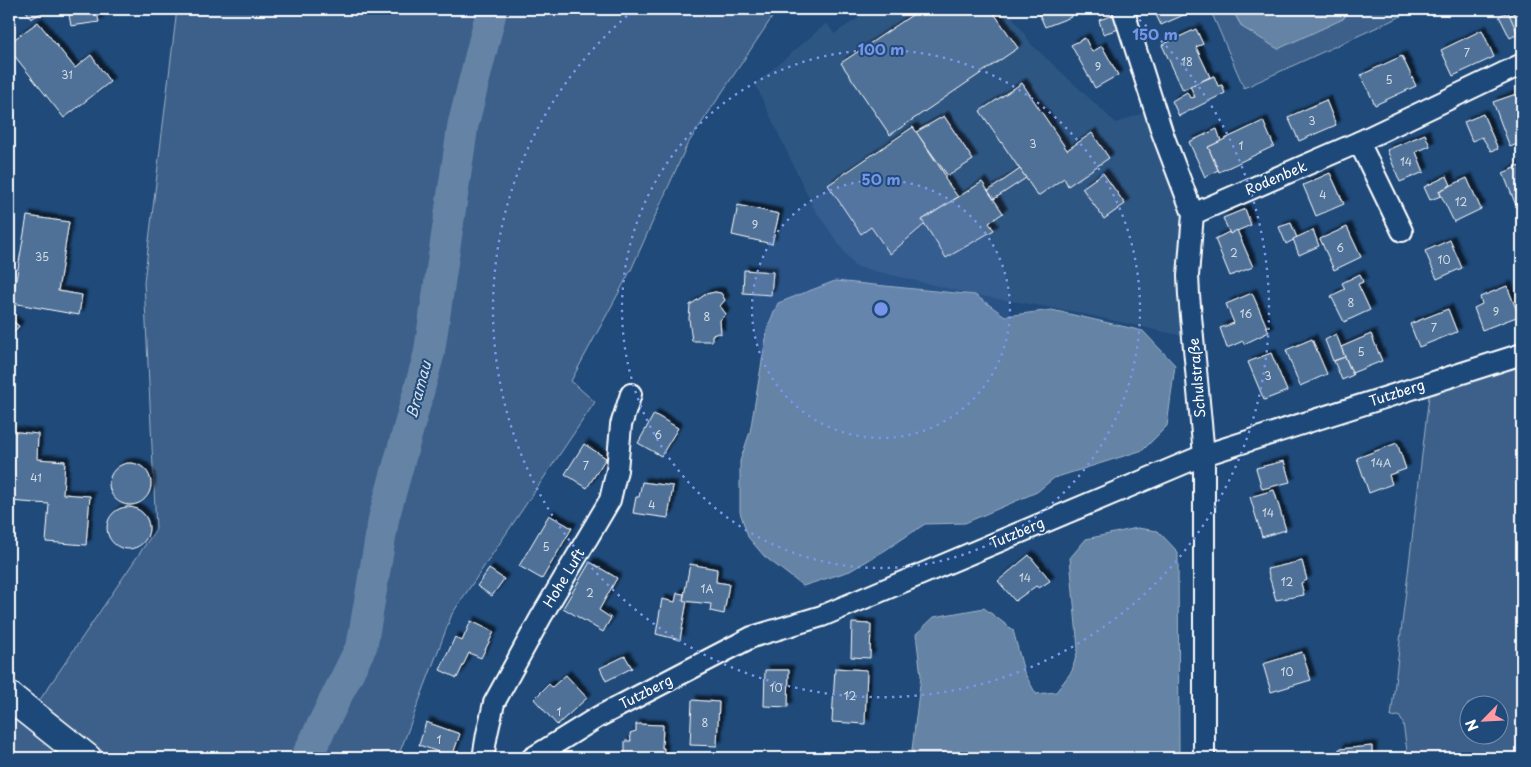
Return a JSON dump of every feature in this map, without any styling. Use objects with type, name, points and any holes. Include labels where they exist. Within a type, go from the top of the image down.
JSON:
[{"type":"street","name":"Schulstraße","points":[[1123,9],[1162,132],[1193,214],[1188,276],[1204,455],[1204,758]]},
{"type":"street","name":"Rodenbek","points":[[1193,214],[1359,142],[1522,64]]},
{"type":"street","points":[[1359,142],[1402,232]]},
{"type":"street","name":"Tutzberg","points":[[532,758],[598,717],[752,637],[822,616],[1204,455],[1522,354]]},
{"type":"street","name":"Hohe Luft","points":[[483,758],[494,704],[541,616],[610,500],[617,470],[621,425],[631,394]]},
{"type":"street","points":[[9,696],[87,758]]},
{"type":"shaded area","points":[[177,9],[790,9],[773,16],[687,145],[631,270],[571,381],[595,402],[452,614],[396,758],[111,758],[39,701],[156,529],[144,282]]},
{"type":"shaded area","points":[[872,9],[1007,9],[1032,45],[1116,123],[1151,110],[1189,213],[1191,338],[1071,311],[975,295],[854,266],[813,207],[755,84],[827,23],[834,34]]},
{"type":"shaded area","points":[[1210,9],[1232,9],[1242,27],[1343,19],[1350,9],[1417,9],[1244,88]]},
{"type":"shaded area","points":[[1232,9],[1350,9],[1343,19],[1278,49],[1242,27]]},
{"type":"shaded area","points":[[835,281],[975,295],[1005,316],[1052,310],[1143,331],[1175,365],[1167,426],[1143,450],[1054,478],[1037,492],[965,523],[925,524],[850,571],[803,586],[764,556],[748,537],[740,512],[740,461],[750,432],[768,326],[778,303]]},
{"type":"shaded area","points":[[1522,358],[1522,758],[1408,758],[1403,723],[1399,716],[1391,717],[1430,387]]},
{"type":"shaded area","points":[[1137,528],[1158,531],[1178,552],[1179,758],[911,758],[921,676],[916,634],[934,617],[984,608],[1013,630],[1024,672],[1036,694],[1056,692],[1072,671],[1078,649],[1070,558],[1086,539]]},
{"type":"shaded area","points":[[12,715],[66,758],[9,758],[9,719]]},
{"type":"building","points":[[25,9],[48,9],[31,19]]},
{"type":"building","points":[[68,9],[96,9],[99,22],[71,26]]},
{"type":"building","points":[[921,9],[991,9],[1018,48],[890,135],[841,63]]},
{"type":"building","points":[[1037,9],[1068,9],[1071,17],[1045,27]]},
{"type":"building","points":[[1153,9],[1184,9],[1186,14],[1161,25]]},
{"type":"building","points":[[1522,9],[1522,39],[1520,40],[1509,16]]},
{"type":"building","points":[[1508,12],[1518,34],[1510,38],[1499,16]]},
{"type":"building","points":[[1114,15],[1119,29],[1103,34],[1099,20]]},
{"type":"building","points":[[38,22],[75,68],[91,55],[110,82],[64,118],[9,49],[9,43]]},
{"type":"building","points":[[1196,29],[1203,44],[1196,47],[1210,77],[1183,90],[1162,45]]},
{"type":"building","points":[[1482,30],[1494,57],[1453,76],[1441,50]]},
{"type":"building","points":[[1085,38],[1092,52],[1102,46],[1118,75],[1095,88],[1071,45]]},
{"type":"building","points":[[1402,56],[1416,86],[1375,105],[1361,75]]},
{"type":"building","points":[[1214,76],[1218,86],[1222,85],[1225,93],[1179,116],[1172,101],[1187,92],[1190,98],[1195,97],[1190,86]]},
{"type":"building","points":[[1022,83],[1067,150],[1092,133],[1109,158],[1068,186],[1064,178],[1038,196],[980,111]]},
{"type":"building","points":[[1516,94],[1522,111],[1522,142],[1510,147],[1493,102]]},
{"type":"building","points":[[1326,100],[1336,125],[1299,141],[1288,117]]},
{"type":"building","points":[[1483,114],[1498,149],[1491,151],[1482,137],[1472,141],[1464,122]]},
{"type":"building","points":[[944,116],[973,160],[948,176],[916,132]]},
{"type":"building","points":[[1263,121],[1274,146],[1219,172],[1208,147]]},
{"type":"building","points":[[913,127],[958,197],[922,220],[925,224],[890,254],[871,227],[861,234],[828,185]]},
{"type":"building","points":[[1217,129],[1221,141],[1208,147],[1218,170],[1205,177],[1189,142]]},
{"type":"building","points":[[1425,134],[1430,146],[1416,152],[1424,172],[1400,182],[1387,150]]},
{"type":"building","points":[[1522,165],[1522,206],[1517,208],[1503,173]]},
{"type":"building","points":[[1020,169],[1026,178],[994,199],[988,191]]},
{"type":"building","points":[[1103,173],[1125,204],[1104,219],[1082,188]]},
{"type":"building","points":[[1330,173],[1344,204],[1316,216],[1303,185]]},
{"type":"building","points":[[1447,176],[1451,185],[1439,191],[1441,196],[1430,200],[1424,187]]},
{"type":"building","points":[[1467,178],[1481,209],[1454,222],[1439,191]]},
{"type":"building","points":[[982,182],[1003,213],[989,223],[994,230],[946,258],[922,220]]},
{"type":"building","points":[[738,205],[779,214],[772,244],[732,235]]},
{"type":"building","points":[[1245,209],[1251,225],[1230,234],[1223,218]]},
{"type":"building","points":[[27,216],[69,222],[58,291],[82,295],[79,315],[12,303]]},
{"type":"building","points":[[1291,223],[1297,238],[1286,244],[1279,227]]},
{"type":"building","points":[[1347,227],[1361,257],[1334,270],[1320,239]]},
{"type":"building","points":[[1237,230],[1253,267],[1230,276],[1215,239]]},
{"type":"building","points":[[1313,230],[1319,246],[1299,255],[1293,239]]},
{"type":"building","points":[[1450,240],[1462,268],[1437,279],[1425,251]]},
{"type":"building","points":[[744,270],[773,272],[771,295],[743,293]]},
{"type":"building","points":[[1360,274],[1363,282],[1358,284],[1370,310],[1344,322],[1331,296],[1345,289],[1342,283]]},
{"type":"building","points":[[1507,286],[1519,316],[1482,330],[1474,308],[1482,304],[1480,297]]},
{"type":"building","points":[[721,293],[725,300],[720,306],[726,314],[720,320],[721,334],[712,335],[712,341],[692,341],[689,319],[690,305],[706,294]]},
{"type":"building","points":[[1252,293],[1269,332],[1244,344],[1243,341],[1227,348],[1220,328],[1234,323],[1226,304]]},
{"type":"building","points":[[1448,309],[1457,332],[1419,347],[1410,324]]},
{"type":"building","points":[[9,318],[19,326],[9,339]]},
{"type":"building","points":[[1336,334],[1345,357],[1333,361],[1325,340]]},
{"type":"building","points":[[1371,334],[1382,361],[1352,373],[1341,347]]},
{"type":"building","points":[[1312,339],[1327,374],[1300,386],[1286,350]]},
{"type":"building","points":[[1271,353],[1287,391],[1264,400],[1248,362]]},
{"type":"building","points":[[1345,357],[1353,375],[1342,380],[1334,361]]},
{"type":"building","points":[[654,414],[678,428],[661,456],[638,443]]},
{"type":"building","points":[[9,431],[38,434],[37,459],[65,461],[63,494],[90,496],[86,545],[46,542],[49,504],[9,501]]},
{"type":"building","points":[[1397,443],[1406,469],[1389,475],[1392,484],[1369,493],[1357,458]]},
{"type":"building","points":[[584,444],[606,458],[587,488],[565,474]]},
{"type":"building","points":[[1284,461],[1290,482],[1262,489],[1256,468]]},
{"type":"building","points":[[134,463],[142,466],[148,472],[151,484],[148,496],[142,502],[126,505],[118,502],[112,496],[109,480],[112,472],[118,466]]},
{"type":"building","points":[[642,482],[673,486],[668,518],[633,513],[636,497],[639,497]]},
{"type":"building","points":[[1274,490],[1286,530],[1262,537],[1250,497]]},
{"type":"building","points":[[132,507],[140,510],[146,516],[149,528],[146,540],[140,546],[124,549],[116,546],[110,540],[107,524],[110,516],[116,510]]},
{"type":"building","points":[[549,515],[572,528],[542,579],[519,566]]},
{"type":"building","points":[[1029,555],[1050,581],[1039,588],[1036,586],[1015,601],[998,581]]},
{"type":"building","points":[[1302,561],[1307,580],[1301,583],[1304,595],[1276,600],[1267,569]]},
{"type":"building","points":[[590,562],[617,578],[599,610],[611,618],[603,632],[563,608]]},
{"type":"building","points":[[690,564],[717,569],[716,582],[729,584],[724,614],[710,611],[711,604],[683,601]]},
{"type":"building","points":[[489,569],[504,579],[492,596],[477,586]]},
{"type":"building","points":[[677,593],[684,594],[683,601],[687,601],[680,640],[656,634],[662,599],[675,602]]},
{"type":"building","points":[[471,621],[494,632],[481,658],[469,653],[457,678],[440,670],[455,637],[462,641]]},
{"type":"building","points":[[852,623],[871,624],[870,658],[851,657]]},
{"type":"building","points":[[1302,652],[1311,680],[1271,692],[1263,664]]},
{"type":"building","points":[[625,656],[632,668],[606,681],[600,668]]},
{"type":"building","points":[[835,668],[867,670],[865,724],[832,722]]},
{"type":"building","points":[[765,670],[789,670],[788,707],[764,706]]},
{"type":"building","points":[[566,675],[587,698],[557,725],[534,699],[549,684],[552,687]]},
{"type":"building","points":[[692,700],[719,702],[717,746],[690,745]]},
{"type":"building","points":[[426,722],[460,734],[452,757],[419,745]]},
{"type":"building","points":[[636,724],[663,725],[663,758],[625,758],[625,741],[631,741],[630,733],[636,731]]},
{"type":"building","points":[[1372,746],[1372,758],[1340,758],[1339,749]]},
{"type":"waterway","name":"Bramau","points":[[306,758],[362,645],[384,517],[429,354],[463,125],[492,9]]}]
